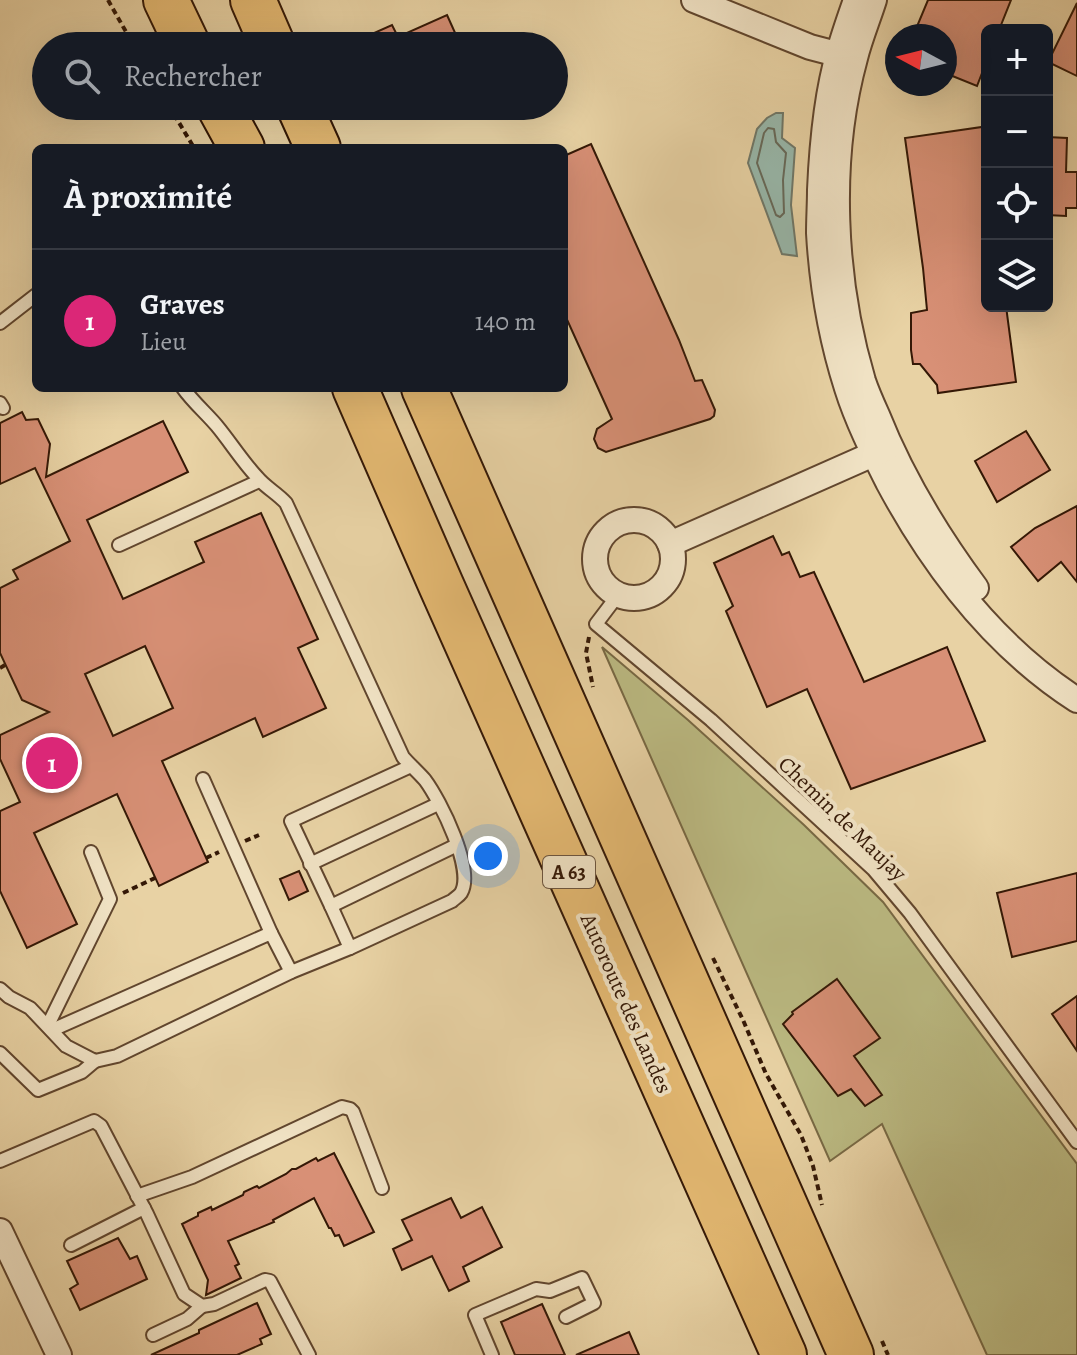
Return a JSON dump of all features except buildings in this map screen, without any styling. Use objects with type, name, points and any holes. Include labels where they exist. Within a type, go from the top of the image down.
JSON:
[{"type":"highway","points":[[166,0],[181,32]]},
{"type":"highway","points":[[183,0],[198,32]]},
{"type":"highway","points":[[253,0],[267,32]]},
{"type":"highway","points":[[227,120],[240,144]]},
{"type":"highway","points":[[236,120],[247,144]]},
{"type":"highway","points":[[305,120],[316,144]]},
{"type":"highway","name":"Autoroute des Landes","points":[[357,392],[784,1355]]},
{"type":"highway","name":"A 63","points":[[426,392],[864,1343]]},
{"type":"street","points":[[694,0],[810,47],[846,57]]},
{"type":"street","points":[[846,57],[856,0]]},
{"type":"street","points":[[874,0],[846,57],[825,120],[821,175],[819,229],[824,284],[832,334],[847,390],[881,450],[983,597],[1024,638],[1077,682]]},
{"type":"street","points":[[670,544],[881,450]]},
{"type":"street","points":[[881,450],[907,518],[970,605],[1015,652],[1077,700]]},
{"type":"street","points":[[629,519],[654,524],[664,533],[673,557],[672,570],[666,582],[644,597],[618,595],[599,578],[594,553],[598,541],[606,530],[629,519]]},
{"type":"street","points":[[0,1231],[59,1355]]},
{"type":"lane","points":[[0,323],[32,298]]},
{"type":"lane","points":[[0,1053],[38,1090],[82,1072],[95,1061],[117,1056],[291,972],[452,901],[462,892],[465,871],[457,845],[425,781],[398,747],[286,503],[259,481],[186,392]]},
{"type":"lane","points":[[119,545],[259,481]]},
{"type":"lane","points":[[596,624],[618,595]]},
{"type":"lane","name":"Chemin de Maujay","points":[[596,624],[711,720],[873,869],[910,913],[1077,1142]]},
{"type":"lane","points":[[350,948],[291,821],[411,766]]},
{"type":"lane","points":[[203,779],[291,972]]},
{"type":"lane","points":[[310,864],[438,804]]},
{"type":"lane","points":[[331,906],[457,845]]},
{"type":"lane","points":[[50,1027],[110,899],[91,852]]},
{"type":"lane","points":[[50,1027],[271,933]]},
{"type":"lane","points":[[0,989],[30,1008],[66,1046],[95,1061]]},
{"type":"lane","points":[[71,1245],[140,1202],[342,1107],[353,1112],[382,1188]]},
{"type":"lane","points":[[0,1161],[94,1121],[101,1126],[184,1294],[202,1306]]},
{"type":"lane","points":[[492,1355],[475,1315],[536,1289],[550,1291],[582,1278],[594,1303],[566,1317]]},
{"type":"lane","points":[[153,1335],[187,1319],[202,1306],[214,1304],[265,1280],[270,1281],[307,1354]]},
{"type":"path","points":[[108,0],[126,32]]},
{"type":"path","points":[[177,120],[192,144]]},
{"type":"path","points":[[593,687],[586,653],[590,633],[596,624]]},
{"type":"path","points":[[110,899],[155,878]]},
{"type":"path","points":[[711,953],[766,1074],[801,1135],[813,1166],[822,1207]]},
{"type":"path","points":[[864,1343],[888,1355]]},
{"type":"shaded area","points":[[602,647],[804,825],[883,902],[1077,1164],[1077,1355],[987,1355],[882,1124],[830,1161]]},
{"type":"water","points":[[776,113],[783,113],[782,138],[795,148],[791,205],[797,256],[782,254],[748,163],[757,129]]},
{"type":"place","name":"Graves","points":[[52,763]]}]
